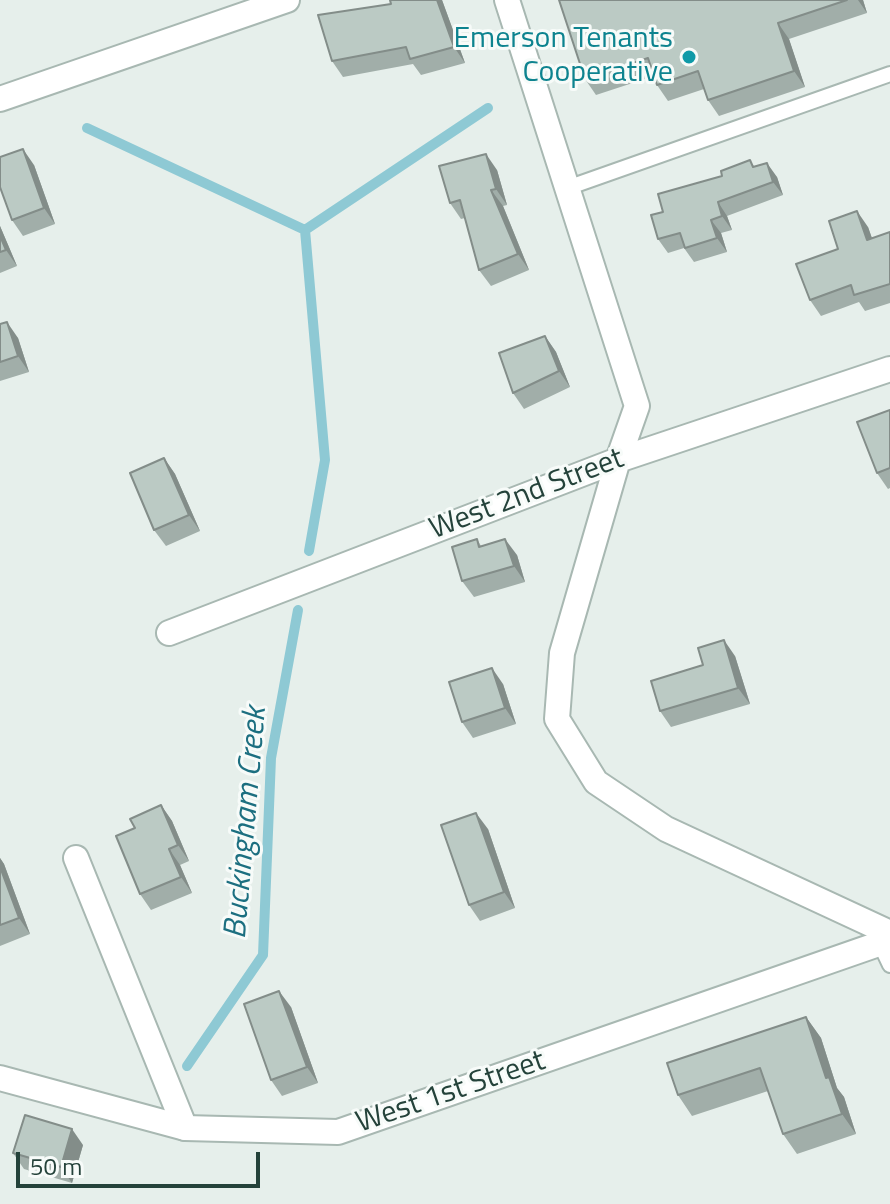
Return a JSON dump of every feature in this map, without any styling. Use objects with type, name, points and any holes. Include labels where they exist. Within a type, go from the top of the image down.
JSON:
[{"type":"street","points":[[0,99],[287,0]]},
{"type":"street","points":[[507,0],[637,406],[618,460],[562,653],[557,719],[596,782],[666,829],[887,946]]},
{"type":"street","name":"West 2nd Street","points":[[169,633],[618,460],[890,369]]},
{"type":"street","points":[[76,858],[185,1128]]},
{"type":"street","name":"West 1st Street","points":[[0,1078],[185,1128],[338,1132],[887,946]]},
{"type":"lane","points":[[567,188],[890,74]]},
{"type":"building","points":[[390,0],[437,0],[454,47],[410,59],[406,47],[332,61],[318,15],[391,4]]},
{"type":"building","name":"Emerson Tenants Cooperative","points":[[559,0],[847,0],[778,23],[794,71],[708,100],[698,71],[657,85],[648,58],[585,79]]},
{"type":"building","points":[[23,149],[44,208],[12,220],[0,187],[0,157]]},
{"type":"building","points":[[486,154],[496,189],[491,190],[518,254],[479,270],[460,200],[450,203],[439,166]]},
{"type":"building","points":[[750,160],[753,167],[767,163],[773,182],[718,202],[722,216],[711,220],[717,238],[685,248],[680,233],[658,239],[651,215],[663,212],[658,194],[722,176],[721,171]]},
{"type":"building","points":[[857,211],[867,240],[890,232],[890,284],[854,295],[851,285],[810,300],[796,264],[838,249],[829,221]]},
{"type":"building","points":[[0,236],[6,250],[0,252]]},
{"type":"building","points":[[7,322],[18,356],[0,362],[0,324]]},
{"type":"building","points":[[545,336],[559,371],[513,393],[499,353]]},
{"type":"building","points":[[890,410],[890,468],[877,473],[857,422]]},
{"type":"building","points":[[164,458],[189,515],[154,530],[130,473]]},
{"type":"building","points":[[477,539],[479,547],[505,539],[514,566],[462,581],[452,547]]},
{"type":"building","points":[[724,640],[738,688],[660,711],[651,681],[703,665],[698,648]]},
{"type":"building","points":[[492,668],[505,708],[462,722],[449,682]]},
{"type":"building","points":[[161,805],[178,845],[169,849],[181,877],[140,894],[116,836],[135,828],[130,819]]},
{"type":"building","points":[[476,813],[504,892],[469,905],[441,825]]},
{"type":"building","points":[[0,867],[19,918],[0,925]]},
{"type":"building","points":[[279,991],[307,1067],[271,1080],[244,1004]]},
{"type":"building","points":[[806,1017],[826,1078],[829,1077],[842,1114],[783,1134],[760,1068],[678,1095],[667,1063]]},
{"type":"building","points":[[25,1115],[72,1129],[61,1167],[13,1153]]},
{"type":"waterway","points":[[305,230],[488,108]]},
{"type":"waterway","name":"Buckingham Creek","points":[[87,128],[305,230],[325,460],[309,551]]},
{"type":"waterway","name":"Buckingham Creek","points":[[187,1066],[263,955],[271,758],[298,610]]},
{"type":"place","name":"Emerson Tenants Cooperative","points":[[689,57]]}]
